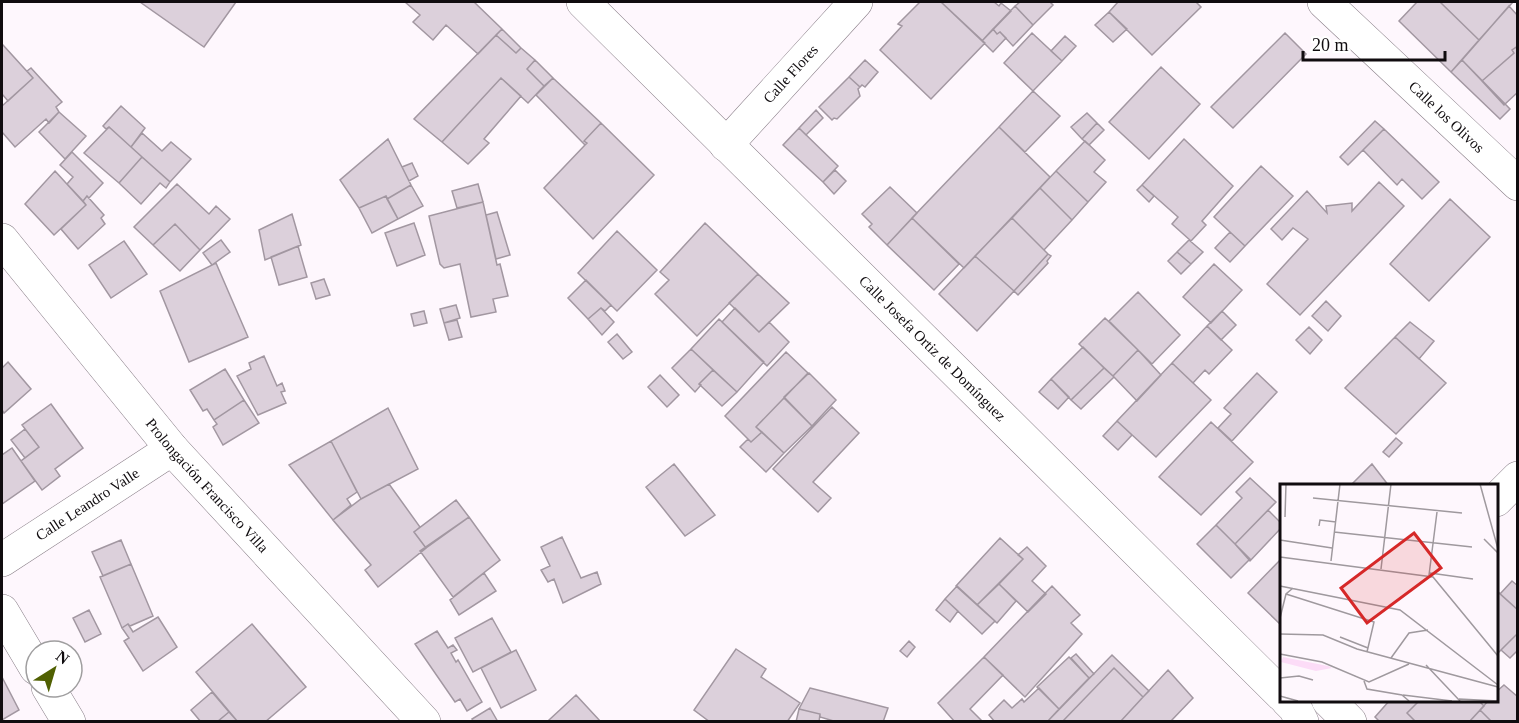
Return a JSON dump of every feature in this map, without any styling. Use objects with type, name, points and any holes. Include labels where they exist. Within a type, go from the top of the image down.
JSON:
[{"type":"street","name":"Calle Josefa Ortiz de Domínguez","points":[[583,2],[1280,691]]},
{"type":"street","name":"Calle Flores","points":[[726,145],[856,2]]},
{"type":"street","name":"Calle los Olivos","points":[[1324,2],[1518,184]]},
{"type":"street","name":"Prolongación Francisco Villa","points":[[2,240],[172,449],[424,722]]},
{"type":"street","name":"Calle Leandro Valle","points":[[2,560],[172,449]]},
{"type":"street","points":[[1498,499],[1518,478]]},
{"type":"street","points":[[2,611],[24,648]]},
{"type":"street","points":[[55,699],[69,722]]},
{"type":"street","points":[[1330,702],[1350,722]]},
{"type":"building","points":[[140,2],[236,2],[204,47]]},
{"type":"building","points":[[405,2],[474,2],[502,29],[478,54],[446,25],[433,40],[413,22],[420,15]]},
{"type":"building","points":[[920,2],[941,2],[985,43],[931,99],[880,50],[902,26],[898,24]]},
{"type":"building","points":[[941,2],[994,2],[999,6],[1001,3],[1011,11],[982,41]]},
{"type":"building","points":[[1020,2],[1050,2],[1053,5],[1033,25],[1015,6]]},
{"type":"building","points":[[1118,2],[1196,2],[1201,7],[1152,55],[1109,12]]},
{"type":"building","points":[[1417,2],[1440,2],[1479,40],[1451,72],[1399,21]]},
{"type":"building","points":[[1440,2],[1513,2],[1479,40]]},
{"type":"building","points":[[1015,6],[1033,25],[1013,46],[1000,32],[997,34],[993,29]]},
{"type":"building","points":[[1509,6],[1518,16],[1518,46],[1512,50],[1514,53],[1482,81],[1462,60]]},
{"type":"building","points":[[1109,12],[1127,29],[1113,42],[1095,25]]},
{"type":"building","points":[[502,29],[521,48],[516,53],[496,35]]},
{"type":"building","points":[[993,29],[997,34],[1000,32],[1006,38],[993,52],[982,41]]},
{"type":"building","points":[[1032,33],[1062,61],[1033,91],[1004,63]]},
{"type":"building","points":[[1285,33],[1306,54],[1233,128],[1211,107]]},
{"type":"building","points":[[496,35],[516,53],[521,48],[535,60],[527,69],[544,86],[528,103],[501,78],[442,142],[414,119]]},
{"type":"building","points":[[1065,36],[1076,46],[1062,61],[1051,51]]},
{"type":"building","points":[[3,45],[33,78],[8,101],[2,94]]},
{"type":"building","points":[[1518,46],[1518,92],[1504,105],[1482,81],[1514,53],[1512,50]]},
{"type":"building","points":[[535,60],[553,78],[544,86],[527,69]]},
{"type":"building","points":[[865,60],[878,72],[865,87],[862,85],[860,87],[849,77]]},
{"type":"building","points":[[1462,60],[1510,109],[1500,119],[1451,72]]},
{"type":"building","points":[[1161,67],[1200,104],[1149,159],[1109,122]]},
{"type":"building","points":[[31,68],[62,102],[56,107],[59,112],[49,123],[46,119],[15,147],[2,132],[2,106],[33,78],[27,71]]},
{"type":"building","points":[[849,77],[860,87],[858,89],[860,96],[837,119],[832,120],[819,107]]},
{"type":"building","points":[[501,78],[521,96],[484,139],[489,143],[468,164],[442,142]]},
{"type":"building","points":[[553,78],[601,123],[584,141],[587,143],[585,145],[536,95]]},
{"type":"building","points":[[1033,91],[1060,116],[1025,152],[999,127]]},
{"type":"building","points":[[121,106],[145,128],[131,147],[109,127],[106,129],[103,126]]},
{"type":"building","points":[[816,110],[823,118],[806,135],[799,128]]},
{"type":"building","points":[[59,112],[86,136],[65,159],[39,132]]},
{"type":"building","points":[[1087,113],[1097,123],[1082,139],[1071,127]]},
{"type":"building","points":[[1375,121],[1384,129],[1348,165],[1340,157]]},
{"type":"building","points":[[601,123],[654,175],[593,239],[544,188],[587,143],[584,141]]},
{"type":"building","points":[[1097,123],[1104,130],[1089,145],[1082,139]]},
{"type":"building","points":[[109,127],[142,157],[119,183],[84,153]]},
{"type":"building","points":[[999,127],[1050,177],[964,268],[912,218]]},
{"type":"building","points":[[799,128],[838,166],[823,182],[783,145]]},
{"type":"building","points":[[1384,129],[1439,182],[1422,199],[1402,179],[1397,185],[1363,150]]},
{"type":"building","points":[[142,133],[162,151],[171,142],[191,159],[170,182],[131,147]]},
{"type":"building","points":[[388,139],[411,185],[387,199],[386,196],[359,208],[340,180]]},
{"type":"building","points":[[1184,139],[1233,186],[1202,221],[1206,225],[1191,241],[1172,224],[1178,217],[1142,185]]},
{"type":"building","points":[[1085,141],[1105,160],[1094,172],[1106,182],[1088,202],[1056,171]]},
{"type":"building","points":[[72,152],[103,183],[83,201],[67,184],[73,177],[60,165]]},
{"type":"building","points":[[142,157],[170,182],[166,188],[160,183],[141,204],[119,183]]},
{"type":"building","points":[[412,163],[418,176],[409,181],[402,167]]},
{"type":"building","points":[[1261,166],[1293,196],[1245,246],[1214,217]]},
{"type":"building","points":[[835,170],[846,181],[834,194],[823,182]]},
{"type":"building","points":[[55,171],[86,205],[54,235],[25,204]]},
{"type":"building","points":[[1056,171],[1088,202],[1072,220],[1040,188]]},
{"type":"building","points":[[1379,182],[1404,206],[1300,315],[1267,284],[1308,239],[1293,228],[1282,240],[1271,229],[1307,191],[1327,213],[1326,206],[1352,203],[1352,211]]},
{"type":"building","points":[[177,184],[209,214],[216,206],[230,219],[200,250],[175,224],[153,245],[134,227]]},
{"type":"building","points":[[478,184],[483,202],[457,208],[452,191]]},
{"type":"building","points":[[411,185],[423,206],[398,219],[387,199]]},
{"type":"building","points":[[1142,185],[1154,196],[1149,202],[1137,190]]},
{"type":"building","points":[[890,187],[917,213],[887,245],[869,227],[872,224],[862,214]]},
{"type":"building","points":[[1040,188],[1072,220],[1044,250],[1012,218]]},
{"type":"building","points":[[87,196],[104,215],[101,218],[105,224],[78,249],[61,229],[86,205],[83,201]]},
{"type":"building","points":[[386,196],[398,219],[372,233],[359,208]]},
{"type":"building","points":[[1450,199],[1490,237],[1429,301],[1390,264]]},
{"type":"building","points":[[483,202],[497,265],[500,264],[508,296],[493,299],[496,312],[471,317],[460,264],[444,268],[440,264],[429,216]]},
{"type":"building","points":[[497,212],[510,255],[496,259],[486,215]]},
{"type":"building","points":[[292,214],[301,245],[265,260],[259,230]]},
{"type":"building","points":[[912,218],[959,264],[934,290],[887,245]]},
{"type":"building","points":[[1012,218],[1048,254],[1014,291],[975,256]]},
{"type":"building","points":[[414,223],[425,255],[397,266],[385,233]]},
{"type":"building","points":[[705,223],[758,274],[697,336],[655,294],[669,280],[660,272]]},
{"type":"building","points":[[175,224],[200,250],[180,271],[153,245]]},
{"type":"building","points":[[617,231],[657,270],[617,311],[578,273]]},
{"type":"building","points":[[1230,232],[1245,246],[1230,262],[1215,248]]},
{"type":"building","points":[[221,240],[230,252],[212,265],[203,253]]},
{"type":"building","points":[[1189,240],[1203,252],[1191,264],[1177,252]]},
{"type":"building","points":[[124,241],[147,274],[111,298],[89,265]]},
{"type":"building","points":[[298,246],[307,277],[279,285],[271,257]]},
{"type":"building","points":[[1177,252],[1191,264],[1181,274],[1168,261]]},
{"type":"building","points":[[1048,254],[1051,256],[1048,263],[1018,295],[1014,291]]},
{"type":"building","points":[[975,256],[1014,291],[977,331],[939,294]]},
{"type":"building","points":[[216,263],[248,337],[189,362],[160,291]]},
{"type":"building","points":[[1214,264],[1242,290],[1211,323],[1183,297]]},
{"type":"building","points":[[758,274],[789,303],[759,332],[729,303]]},
{"type":"building","points":[[324,279],[330,295],[316,299],[311,283]]},
{"type":"building","points":[[586,280],[611,305],[605,311],[601,308],[588,319],[568,298]]},
{"type":"building","points":[[1138,292],[1180,335],[1152,364],[1109,321]]},
{"type":"building","points":[[1326,301],[1341,316],[1328,331],[1312,316]]},
{"type":"building","points":[[456,305],[460,318],[444,323],[440,309]]},
{"type":"building","points":[[601,308],[614,322],[602,335],[588,319]]},
{"type":"building","points":[[735,308],[759,332],[769,322],[789,342],[767,366],[722,322]]},
{"type":"building","points":[[424,311],[427,323],[414,326],[411,314]]},
{"type":"building","points":[[1222,311],[1236,325],[1221,340],[1207,326]]},
{"type":"building","points":[[1105,318],[1138,350],[1113,376],[1079,344]]},
{"type":"building","points":[[719,319],[764,362],[737,392],[691,349]]},
{"type":"building","points":[[457,320],[462,337],[449,340],[444,323]]},
{"type":"building","points":[[1410,322],[1434,341],[1419,359],[1395,337]]},
{"type":"building","points":[[1207,326],[1232,350],[1209,374],[1205,370],[1193,383],[1172,363]]},
{"type":"building","points":[[1309,327],[1322,340],[1310,354],[1296,340]]},
{"type":"building","points":[[617,334],[632,352],[623,359],[608,342]]},
{"type":"building","points":[[1395,337],[1446,383],[1396,434],[1345,388]]},
{"type":"building","points":[[1083,347],[1104,368],[1071,400],[1051,379]]},
{"type":"building","points":[[691,349],[713,370],[699,384],[701,385],[695,392],[672,368]]},
{"type":"building","points":[[1138,350],[1161,375],[1137,401],[1113,376]]},
{"type":"building","points":[[786,352],[808,373],[756,427],[762,432],[751,442],[725,416]]},
{"type":"building","points":[[264,356],[277,386],[282,383],[285,391],[281,392],[286,403],[258,415],[237,376],[251,369],[249,363]]},
{"type":"building","points":[[8,362],[31,389],[4,413],[2,410],[2,368]]},
{"type":"building","points":[[1172,363],[1211,400],[1156,457],[1117,421]]},
{"type":"building","points":[[1104,368],[1114,377],[1081,409],[1071,400]]},
{"type":"building","points":[[225,369],[244,400],[214,420],[207,409],[203,411],[190,390]]},
{"type":"building","points":[[713,370],[737,392],[722,406],[699,384]]},
{"type":"building","points":[[809,373],[836,400],[812,426],[784,397]]},
{"type":"building","points":[[1257,373],[1277,392],[1232,441],[1218,428],[1231,414],[1224,408]]},
{"type":"building","points":[[660,375],[679,395],[667,407],[648,387]]},
{"type":"building","points":[[1051,379],[1069,397],[1058,409],[1039,392]]},
{"type":"building","points":[[784,398],[812,426],[784,453],[756,427]]},
{"type":"building","points":[[244,400],[259,423],[223,445],[213,427],[217,424],[214,420]]},
{"type":"building","points":[[51,404],[83,448],[55,469],[60,476],[42,490],[21,461],[39,447],[22,425]]},
{"type":"building","points":[[832,407],[859,433],[813,482],[831,498],[818,512],[773,469]]},
{"type":"building","points":[[388,408],[418,469],[361,499],[331,441]]},
{"type":"building","points":[[1117,421],[1132,435],[1118,450],[1103,436]]},
{"type":"building","points":[[1211,422],[1253,462],[1201,515],[1159,477]]},
{"type":"building","points":[[25,429],[39,447],[25,458],[11,440]]},
{"type":"building","points":[[762,432],[784,453],[766,472],[740,447],[748,439],[751,442]]},
{"type":"building","points":[[1396,438],[1402,443],[1389,457],[1383,452]]},
{"type":"building","points":[[331,441],[357,492],[347,499],[351,505],[333,520],[289,465]]},
{"type":"building","points":[[12,448],[35,481],[2,504],[2,455]]},
{"type":"building","points":[[674,464],[715,515],[685,536],[646,487]]},
{"type":"building","points":[[1372,464],[1387,484],[1352,484]]},
{"type":"building","points":[[1250,478],[1276,502],[1235,544],[1216,525],[1242,498],[1236,492]]},
{"type":"building","points":[[389,484],[420,527],[414,532],[426,548],[378,587],[365,570],[371,565],[333,520],[361,499]]},
{"type":"building","points":[[456,500],[469,517],[426,548],[414,532]]},
{"type":"building","points":[[1268,510],[1280,522],[1280,529],[1250,561],[1235,544]]},
{"type":"building","points":[[469,517],[500,560],[453,597],[420,551]]},
{"type":"building","points":[[1216,525],[1250,559],[1231,578],[1197,544]]},
{"type":"building","points":[[562,537],[581,578],[597,572],[601,584],[563,603],[554,579],[548,582],[541,570],[550,566],[541,547]]},
{"type":"building","points":[[1000,538],[1023,559],[977,605],[956,586]]},
{"type":"building","points":[[121,540],[131,564],[103,576],[92,552]]},
{"type":"building","points":[[1027,547],[1046,566],[1032,581],[1046,594],[1028,612],[999,584],[1023,559],[1018,555]]},
{"type":"building","points":[[1280,560],[1280,624],[1248,593]]},
{"type":"building","points":[[131,564],[153,616],[122,628],[100,577]]},
{"type":"building","points":[[484,573],[496,591],[459,615],[450,600]]},
{"type":"building","points":[[1512,581],[1518,586],[1518,610],[1500,594]]},
{"type":"building","points":[[999,584],[1016,601],[997,623],[977,605]]},
{"type":"building","points":[[957,586],[995,621],[982,634],[945,599]]},
{"type":"building","points":[[1052,586],[1080,615],[1071,623],[1082,634],[1025,697],[984,657]]},
{"type":"building","points":[[1498,592],[1518,610],[1518,633],[1498,653]]},
{"type":"building","points":[[945,599],[958,611],[950,622],[936,610]]},
{"type":"building","points":[[89,610],[101,634],[85,642],[73,618]]},
{"type":"building","points":[[158,617],[177,647],[143,671],[124,641],[129,638],[122,628],[128,624],[133,632]]},
{"type":"building","points":[[492,618],[511,652],[473,672],[455,638]]},
{"type":"building","points":[[252,624],[306,687],[265,722],[238,722],[196,672]]},
{"type":"building","points":[[437,631],[448,648],[453,645],[457,650],[451,653],[456,662],[458,660],[482,702],[467,711],[460,699],[455,702],[415,644]]},
{"type":"building","points":[[1518,633],[1518,650],[1510,658],[1501,650]]},
{"type":"building","points":[[909,641],[915,647],[907,657],[900,651]]},
{"type":"building","points":[[736,649],[766,669],[761,677],[800,703],[787,722],[710,722],[694,710]]},
{"type":"building","points":[[516,650],[536,690],[501,708],[481,668]]},
{"type":"building","points":[[1076,654],[1094,674],[1089,678],[1071,658]]},
{"type":"building","points":[[1112,655],[1149,691],[1143,697],[1114,668],[1062,722],[1047,722]]},
{"type":"building","points":[[984,657],[1003,675],[970,709],[983,722],[955,722],[938,703]]},
{"type":"building","points":[[1069,657],[1089,678],[1059,709],[1037,687]]},
{"type":"building","points":[[1114,668],[1143,697],[1120,722],[1062,722]]},
{"type":"building","points":[[1168,670],[1193,698],[1170,722],[1120,722]]},
{"type":"building","points":[[2,677],[19,710],[2,720]]},
{"type":"building","points":[[1504,685],[1518,697],[1518,722],[1492,722],[1480,710],[1487,702],[1498,702],[1498,690]]},
{"type":"building","points":[[810,688],[888,708],[883,722],[837,722],[820,717],[820,714],[799,709]]},
{"type":"building","points":[[1039,688],[1059,709],[1047,722],[995,722],[989,715],[1004,700],[1012,708],[1022,699],[1024,702]]},
{"type":"building","points":[[212,692],[229,712],[217,722],[201,722],[191,710]]},
{"type":"building","points":[[576,695],[601,722],[551,722],[549,720]]},
{"type":"building","points":[[1388,702],[1418,702],[1407,713],[1416,722],[1380,722],[1375,717]]},
{"type":"building","points":[[1418,702],[1480,702],[1484,706],[1469,722],[1416,722],[1407,713]]},
{"type":"building","points":[[490,708],[498,722],[474,722],[472,719]]},
{"type":"building","points":[[799,709],[820,714],[819,722],[796,722]]},
{"type":"building","points":[[1480,710],[1492,722],[1469,722]]},
{"type":"building","points":[[229,712],[238,722],[217,722]]}]
